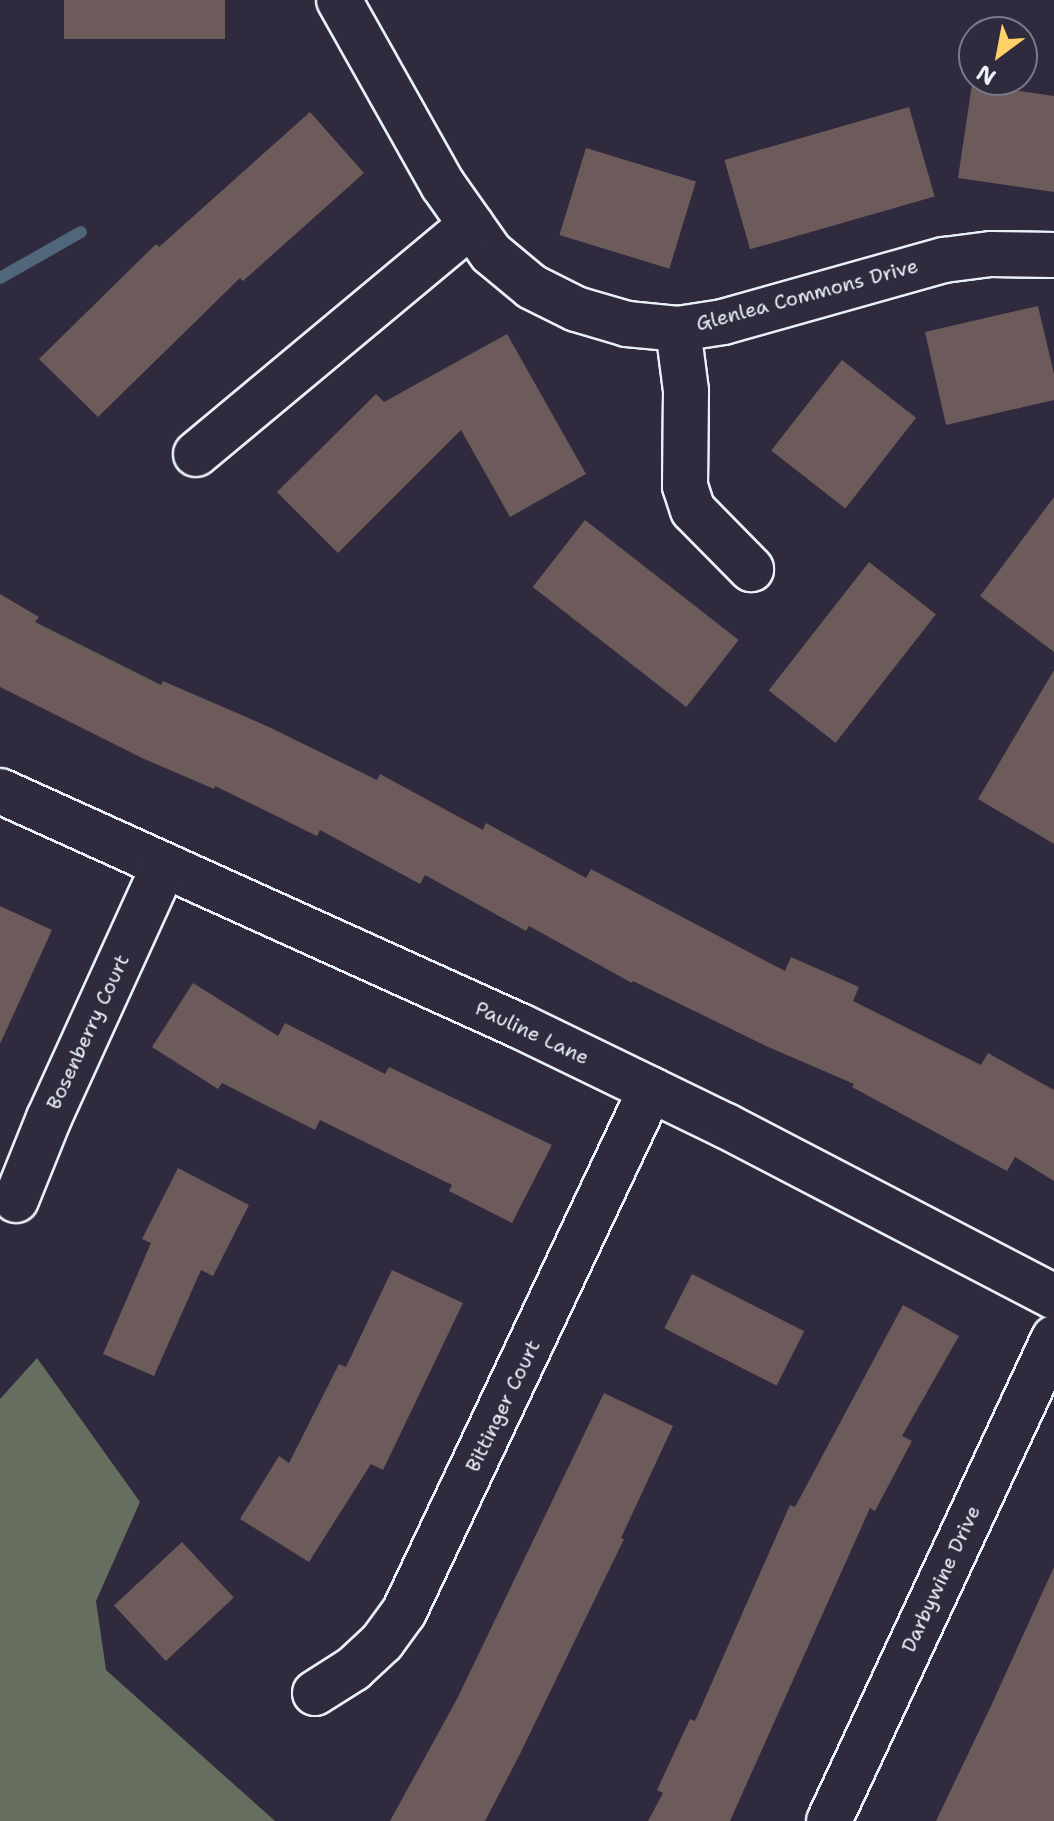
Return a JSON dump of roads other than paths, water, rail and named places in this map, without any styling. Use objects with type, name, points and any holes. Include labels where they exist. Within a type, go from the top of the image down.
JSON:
[{"type":"street","name":"Glenlea Commons Drive","points":[[339,0],[443,185],[491,253],[532,287],[565,304],[627,324],[678,329],[723,322],[944,260],[991,254],[1054,255]]},
{"type":"street","points":[[196,454],[471,225]]},
{"type":"street","points":[[678,329],[686,391],[685,486],[693,510],[751,569]]},
{"type":"street","name":"Pauline Lane","points":[[0,791],[522,1027],[651,1089],[1054,1297]]},
{"type":"street","name":"Bosenberry Court","points":[[16,1200],[49,1118],[164,866]]},
{"type":"street","name":"Bittinger Court","points":[[315,1693],[353,1669],[382,1642],[404,1612],[651,1089]]},
{"type":"street","name":"Darbywine Drive","points":[[829,1821],[1054,1338]]},
{"type":"waterway","points":[[0,278],[81,232]]}]
